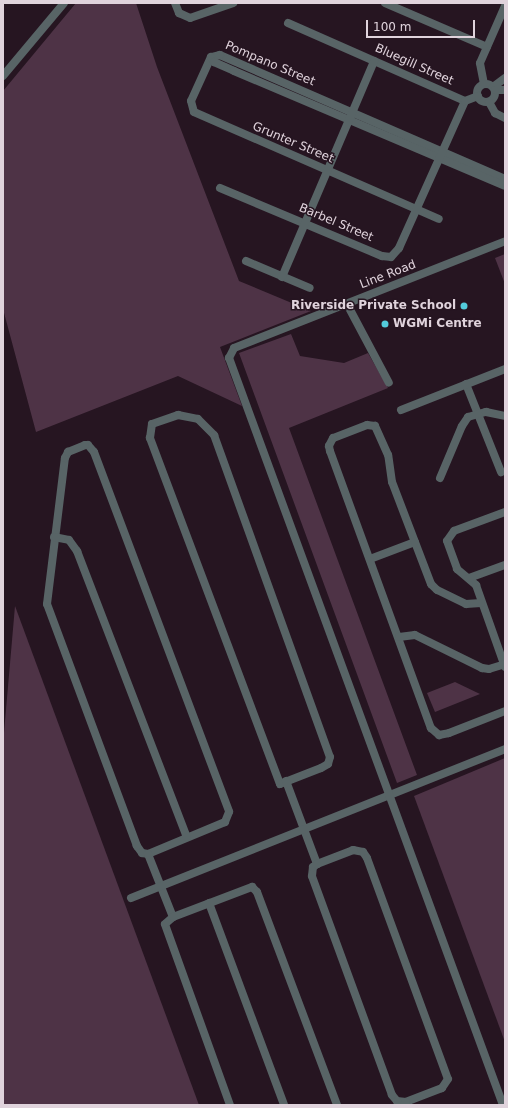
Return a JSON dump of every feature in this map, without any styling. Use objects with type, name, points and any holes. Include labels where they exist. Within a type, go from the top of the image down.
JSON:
[{"type":"street","points":[[3,76],[64,3]]},
{"type":"street","points":[[175,3],[179,13],[190,18],[233,3]]},
{"type":"street","points":[[385,3],[487,47]]},
{"type":"street","points":[[505,6],[487,47],[480,70],[484,84],[494,89],[505,90]]},
{"type":"street","name":"Bluegill Street","points":[[288,23],[465,101]]},
{"type":"street","name":"Pompano Street","points":[[211,57],[214,62],[236,67],[279,85],[468,167],[505,186]]},
{"type":"street","name":"Grunter Street","points":[[211,57],[191,101],[192,110],[438,219]]},
{"type":"street","points":[[282,276],[306,223],[374,61]]},
{"type":"street","points":[[489,102],[494,97],[494,89],[505,78]]},
{"type":"street","points":[[484,84],[478,89],[478,96],[482,101],[489,102]]},
{"type":"street","points":[[417,210],[465,101],[478,96]]},
{"type":"street","points":[[489,102],[495,113],[505,118]]},
{"type":"street","name":"Pompano Street","points":[[468,167],[505,179]]},
{"type":"street","name":"Barbel Street","points":[[220,188],[382,256],[391,257],[399,248],[417,210]]},
{"type":"street","name":"Line Road","points":[[390,794],[233,373],[229,358],[234,348],[505,241]]},
{"type":"street","points":[[246,261],[310,288]]},
{"type":"street","points":[[347,304],[389,383]]},
{"type":"street","points":[[401,410],[505,369]]},
{"type":"street","points":[[466,384],[500,472]]},
{"type":"street","points":[[440,478],[462,426],[468,417],[477,412],[491,412],[505,416]]},
{"type":"street","points":[[178,415],[191,416],[205,422],[214,435],[329,752],[330,761],[328,764],[286,781],[280,784],[150,438],[150,427],[157,421],[178,415]]},
{"type":"street","points":[[481,602],[466,604],[434,588],[392,482],[388,455],[381,434],[375,426],[367,425],[334,438],[329,446],[434,732],[439,735],[449,734],[505,711]]},
{"type":"street","points":[[88,445],[94,452],[229,812],[225,822],[148,854],[142,853],[137,846],[48,611],[47,596],[54,537],[66,454],[88,445]]},
{"type":"street","points":[[399,637],[415,635],[482,668],[489,669],[505,665],[476,585],[458,569],[448,546],[447,538],[454,531],[505,512]]},
{"type":"street","points":[[54,537],[69,540],[77,551],[187,837]]},
{"type":"street","points":[[370,559],[415,542]]},
{"type":"street","points":[[469,578],[505,565]]},
{"type":"street","points":[[131,898],[303,828],[505,749]]},
{"type":"street","points":[[286,781],[317,864]]},
{"type":"street","points":[[390,794],[503,1105]]},
{"type":"street","points":[[353,850],[363,852],[367,858],[446,1072],[447,1083],[442,1088],[402,1102],[397,1101],[392,1095],[313,880],[312,871],[317,864],[353,850]]},
{"type":"street","points":[[148,854],[173,917]]},
{"type":"street","points":[[230,1105],[165,924],[173,917],[250,887],[256,890],[337,1105]]},
{"type":"street","points":[[209,903],[284,1105]]},
{"type":"shaded area","points":[[76,3],[136,3],[157,67],[239,281],[311,311],[220,347],[242,406],[178,376],[36,432],[3,309],[3,91]]},
{"type":"shaded area","points":[[505,254],[505,284],[495,258]]},
{"type":"shaded area","points":[[291,334],[300,356],[344,363],[368,353],[388,388],[289,428],[417,775],[397,783],[239,353]]},
{"type":"shaded area","points":[[15,606],[199,1105],[3,1105],[3,744]]},
{"type":"shaded area","points":[[455,682],[480,694],[435,712],[427,693]]},
{"type":"shaded area","points":[[505,758],[505,1042],[414,796]]},
{"type":"place","name":"Riverside Private School","points":[[464,306]]},
{"type":"place","name":"WGMi Centre","points":[[385,324]]}]
